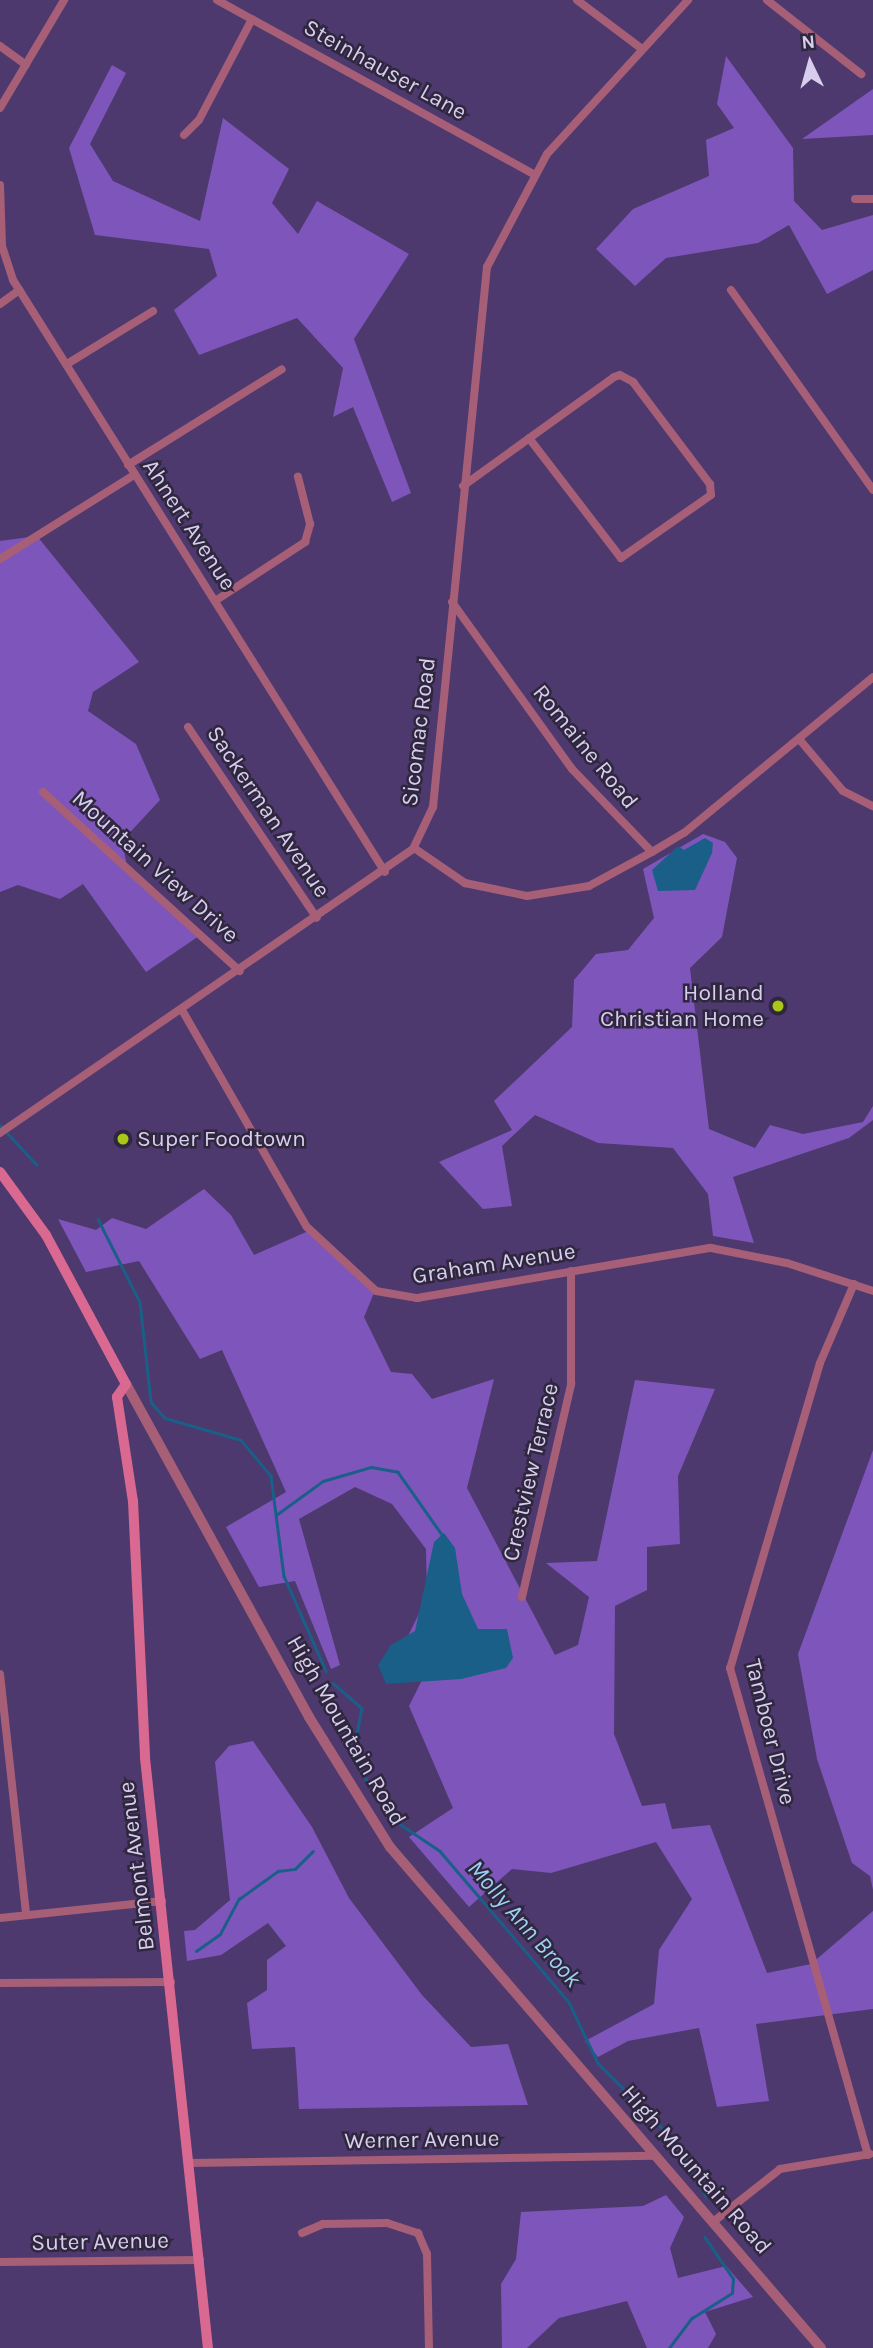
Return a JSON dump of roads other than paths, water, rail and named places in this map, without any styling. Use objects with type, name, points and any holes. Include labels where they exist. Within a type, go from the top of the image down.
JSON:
[{"type":"main road","name":"High Mountain Road","points":[[0,1172],[46,1235],[127,1384]]},
{"type":"main road","name":"Belmont Avenue","points":[[127,1384],[117,1397],[133,1501],[145,1758],[208,2348]]},
{"type":"street","points":[[0,108],[64,0]]},
{"type":"street","name":"Steinhauser Lane","points":[[217,0],[533,174]]},
{"type":"street","points":[[577,0],[642,49]]},
{"type":"street","name":"Sicomac Road","points":[[0,1133],[385,872],[414,848],[433,807],[482,296],[496,243],[533,174],[688,0]]},
{"type":"street","points":[[766,0],[861,74]]},
{"type":"street","points":[[184,135],[199,120],[252,19]]},
{"type":"street","points":[[0,46],[26,65]]},
{"type":"street","name":"Ahnert Avenue","points":[[0,185],[2,246],[19,290],[385,872]]},
{"type":"street","points":[[855,199],[873,199]]},
{"type":"street","points":[[0,304],[19,290]]},
{"type":"street","points":[[731,290],[873,490]]},
{"type":"street","points":[[67,364],[153,311]]},
{"type":"street","points":[[128,465],[282,369]]},
{"type":"street","points":[[463,486],[529,438],[614,377],[626,377],[710,484],[711,495],[621,558],[529,438]]},
{"type":"street","points":[[0,559],[134,475]]},
{"type":"street","points":[[215,601],[305,542],[310,524],[298,477]]},
{"type":"street","name":"Romaine Road","points":[[452,601],[572,769],[652,852]]},
{"type":"street","points":[[414,848],[465,883],[527,896],[589,886],[652,852],[799,739],[873,677]]},
{"type":"street","name":"Sackerman Avenue","points":[[188,727],[317,918]]},
{"type":"street","points":[[799,739],[843,791],[873,806]]},
{"type":"street","name":"Mountain View Drive","points":[[43,792],[240,971]]},
{"type":"street","name":"Graham Avenue","points":[[181,1010],[280,1187],[307,1227],[368,1286],[417,1298],[711,1248],[873,1291]]},
{"type":"street","name":"Crestview Terrace","points":[[522,1597],[570,1392],[571,1271]]},
{"type":"street","name":"Tamboer Drive","points":[[854,1284],[820,1363],[730,1668],[870,2154]]},
{"type":"street","name":"High Mountain Road","points":[[127,1384],[365,1812],[818,2347]]},
{"type":"street","points":[[0,1674],[26,1915]]},
{"type":"street","points":[[0,1918],[162,1901]]},
{"type":"street","points":[[0,1983],[171,1982]]},
{"type":"street","points":[[713,2222],[780,2169],[870,2154]]},
{"type":"street","name":"Werner Avenue","points":[[190,2163],[655,2155]]},
{"type":"street","points":[[302,2233],[323,2224],[374,2223],[418,2233],[427,2254],[429,2348]]},
{"type":"street","name":"Suter Avenue","points":[[0,2262],[200,2260]]},
{"type":"water","points":[[705,838],[713,843],[712,853],[695,890],[658,891],[652,870],[678,846],[684,850]]},
{"type":"water","points":[[444,1533],[455,1548],[462,1594],[478,1629],[507,1629],[513,1658],[506,1668],[461,1679],[386,1684],[378,1665],[391,1645],[415,1631],[434,1542]]},
{"type":"waterway","name":"Molly Ann Brook","points":[[0,1125],[37,1165]]},
{"type":"waterway","name":"Molly Ann Brook","points":[[98,1219],[140,1302],[151,1402],[165,1418],[241,1440],[271,1476],[284,1576],[326,1671]]},
{"type":"waterway","points":[[276,1515],[323,1481],[371,1467],[398,1472],[443,1536]]},
{"type":"waterway","name":"Molly Ann Brook","points":[[333,1683],[362,1708],[353,1755],[363,1775],[400,1824],[440,1851],[569,2002],[598,2063],[676,2142],[706,2196]]},
{"type":"waterway","points":[[196,1951],[220,1934],[239,1899],[278,1871],[295,1869],[313,1851]]},
{"type":"waterway","name":"Molly Ann Brook","points":[[669,2348],[692,2318],[732,2293],[733,2279],[705,2238]]},
{"type":"place","name":"Holland Christian Home","points":[[778,1006]]},
{"type":"place","name":"Super Foodtown","points":[[123,1139]]}]
